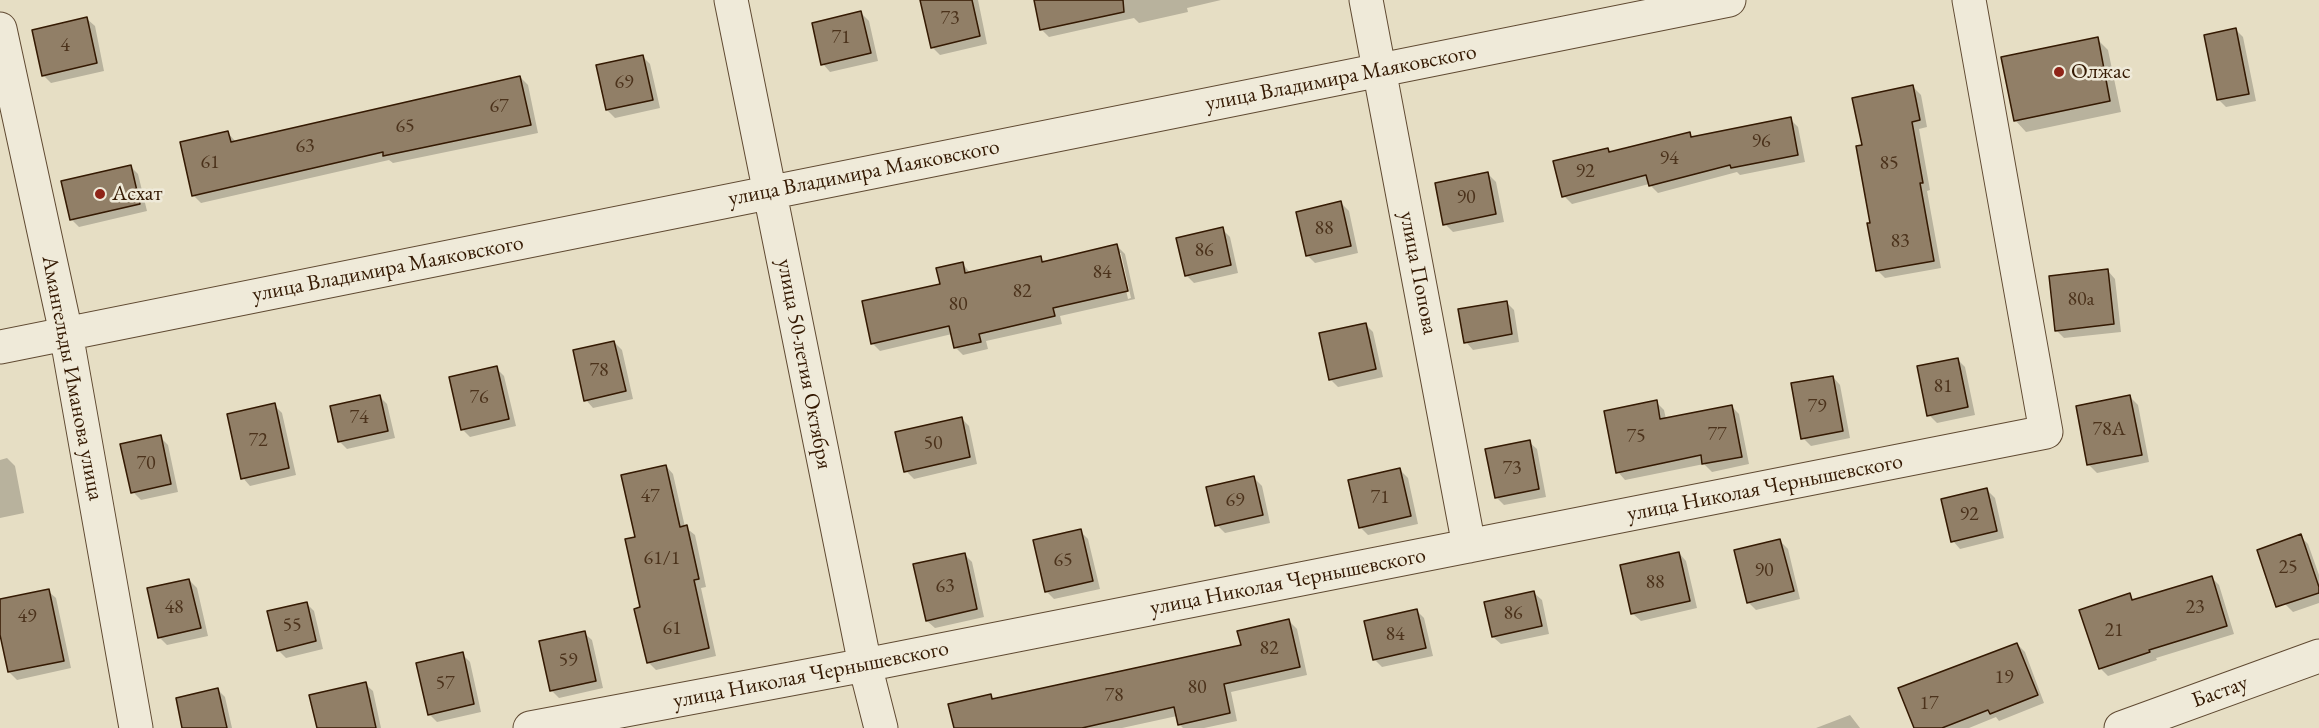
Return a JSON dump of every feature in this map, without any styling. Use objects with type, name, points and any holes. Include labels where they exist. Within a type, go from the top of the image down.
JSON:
[{"type":"street","name":"улица 50-летия Октября","points":[[731,0],[865,665],[881,728]]},
{"type":"street","name":"улица Попова","points":[[1366,0],[1469,546]]},
{"type":"street","name":"улица Владимира Маяковского","points":[[0,347],[1729,0]]},
{"type":"street","name":"улица Николая Чернышевского","points":[[530,728],[865,665],[2046,432],[1969,0]]},
{"type":"street","name":"Амангельды Иманова улица","points":[[0,29],[66,333],[136,728]]},
{"type":"street","name":"Бастау","points":[[2121,728],[2319,656]]},
{"type":"building","points":[[920,0],[972,0],[980,36],[931,48]]},
{"type":"building","points":[[1034,0],[1123,0],[1124,12],[1040,30]]},
{"type":"building","points":[[861,11],[871,53],[821,65],[812,23]]},
{"type":"building","points":[[87,17],[97,63],[42,76],[32,30]]},
{"type":"building","points":[[2236,28],[2249,94],[2217,100],[2204,35]]},
{"type":"building","points":[[2098,37],[2110,101],[2014,121],[2001,57]]},
{"type":"building","points":[[643,55],[653,100],[606,110],[596,65]]},
{"type":"building","points":[[520,76],[531,125],[383,156],[383,152],[192,196],[180,142],[228,131],[231,142]]},
{"type":"building","points":[[1913,85],[1920,120],[1912,122],[1934,261],[1876,271],[1856,146],[1862,145],[1852,98]]},
{"type":"building","points":[[1791,117],[1798,155],[1731,168],[1730,165],[1649,186],[1646,175],[1562,197],[1553,161],[1608,148],[1609,152],[1690,132],[1691,137]]},
{"type":"building","points":[[131,165],[140,204],[70,220],[61,181]]},
{"type":"building","points":[[1488,172],[1496,214],[1443,225],[1435,183]]},
{"type":"building","points":[[1341,201],[1351,246],[1306,256],[1296,212]]},
{"type":"building","points":[[1223,227],[1231,265],[1185,276],[1176,238]]},
{"type":"building","points":[[1117,244],[1128,291],[1053,308],[1055,316],[979,334],[981,342],[954,348],[949,326],[871,344],[862,301],[940,284],[936,268],[963,262],[965,273],[1041,256],[1042,262]]},
{"type":"building","points":[[2108,269],[2114,324],[2055,331],[2049,276]]},
{"type":"building","points":[[1507,301],[1512,334],[1464,343],[1458,309]]},
{"type":"building","points":[[1366,323],[1376,369],[1329,380],[1319,333]]},
{"type":"building","points":[[614,341],[626,391],[584,401],[573,350]]},
{"type":"building","points":[[1958,358],[1968,407],[1927,416],[1917,366]]},
{"type":"building","points":[[497,366],[509,419],[461,430],[449,377]]},
{"type":"building","points":[[1833,376],[1843,431],[1801,439],[1791,383]]},
{"type":"building","points":[[380,395],[388,431],[338,442],[330,406]]},
{"type":"building","points":[[2130,395],[2142,455],[2087,465],[2076,406]]},
{"type":"building","points":[[1657,400],[1660,419],[1732,405],[1742,457],[1702,464],[1701,455],[1616,473],[1604,411]]},
{"type":"building","points":[[275,403],[289,468],[241,479],[227,414]]},
{"type":"building","points":[[962,417],[970,457],[904,472],[895,432]]},
{"type":"building","points":[[161,435],[171,484],[131,493],[120,444]]},
{"type":"building","points":[[1530,440],[1539,489],[1495,498],[1485,449]]},
{"type":"building","points":[[666,465],[680,527],[687,525],[699,579],[694,580],[709,648],[647,663],[634,609],[640,607],[625,539],[635,537],[621,475]]},
{"type":"building","points":[[1400,468],[1411,516],[1359,528],[1348,480]]},
{"type":"building","points":[[1254,476],[1263,515],[1215,526],[1206,487]]},
{"type":"building","points":[[1987,488],[1997,531],[1951,542],[1941,499]]},
{"type":"building","points":[[1081,529],[1093,581],[1045,592],[1033,540]]},
{"type":"building","points":[[2301,534],[2319,593],[2276,607],[2257,550]]},
{"type":"building","points":[[1780,539],[1794,591],[1747,603],[1734,550]]},
{"type":"building","points":[[1679,552],[1690,601],[1631,614],[1620,565]]},
{"type":"building","points":[[965,553],[977,609],[926,621],[913,564]]},
{"type":"building","points":[[2212,576],[2227,626],[2149,650],[2150,652],[2099,669],[2079,610],[2130,593],[2132,600]]},
{"type":"building","points":[[189,579],[201,628],[158,638],[147,588]]},
{"type":"building","points":[[49,589],[64,661],[8,672],[0,635],[0,599]]},
{"type":"building","points":[[1534,591],[1542,626],[1492,637],[1484,602]]},
{"type":"building","points":[[307,602],[316,641],[277,651],[267,611]]},
{"type":"building","points":[[1417,609],[1426,648],[1373,660],[1364,621]]},
{"type":"building","points":[[1289,619],[1300,667],[1224,684],[1230,713],[1178,725],[1174,707],[1082,728],[954,728],[948,704],[991,694],[992,699],[1241,645],[1237,631]]},
{"type":"building","points":[[585,631],[596,681],[550,691],[539,641]]},
{"type":"building","points":[[2017,643],[2038,695],[1990,714],[1988,710],[1942,728],[1914,728],[1898,688]]},
{"type":"building","points":[[463,652],[474,704],[428,715],[416,663]]},
{"type":"building","points":[[366,682],[376,728],[317,728],[309,695]]},
{"type":"building","points":[[218,688],[227,728],[182,728],[176,698]]},
{"type":"place","name":"Олжас","points":[[2059,72]]},
{"type":"place","name":"Асхат","points":[[100,194]]}]
